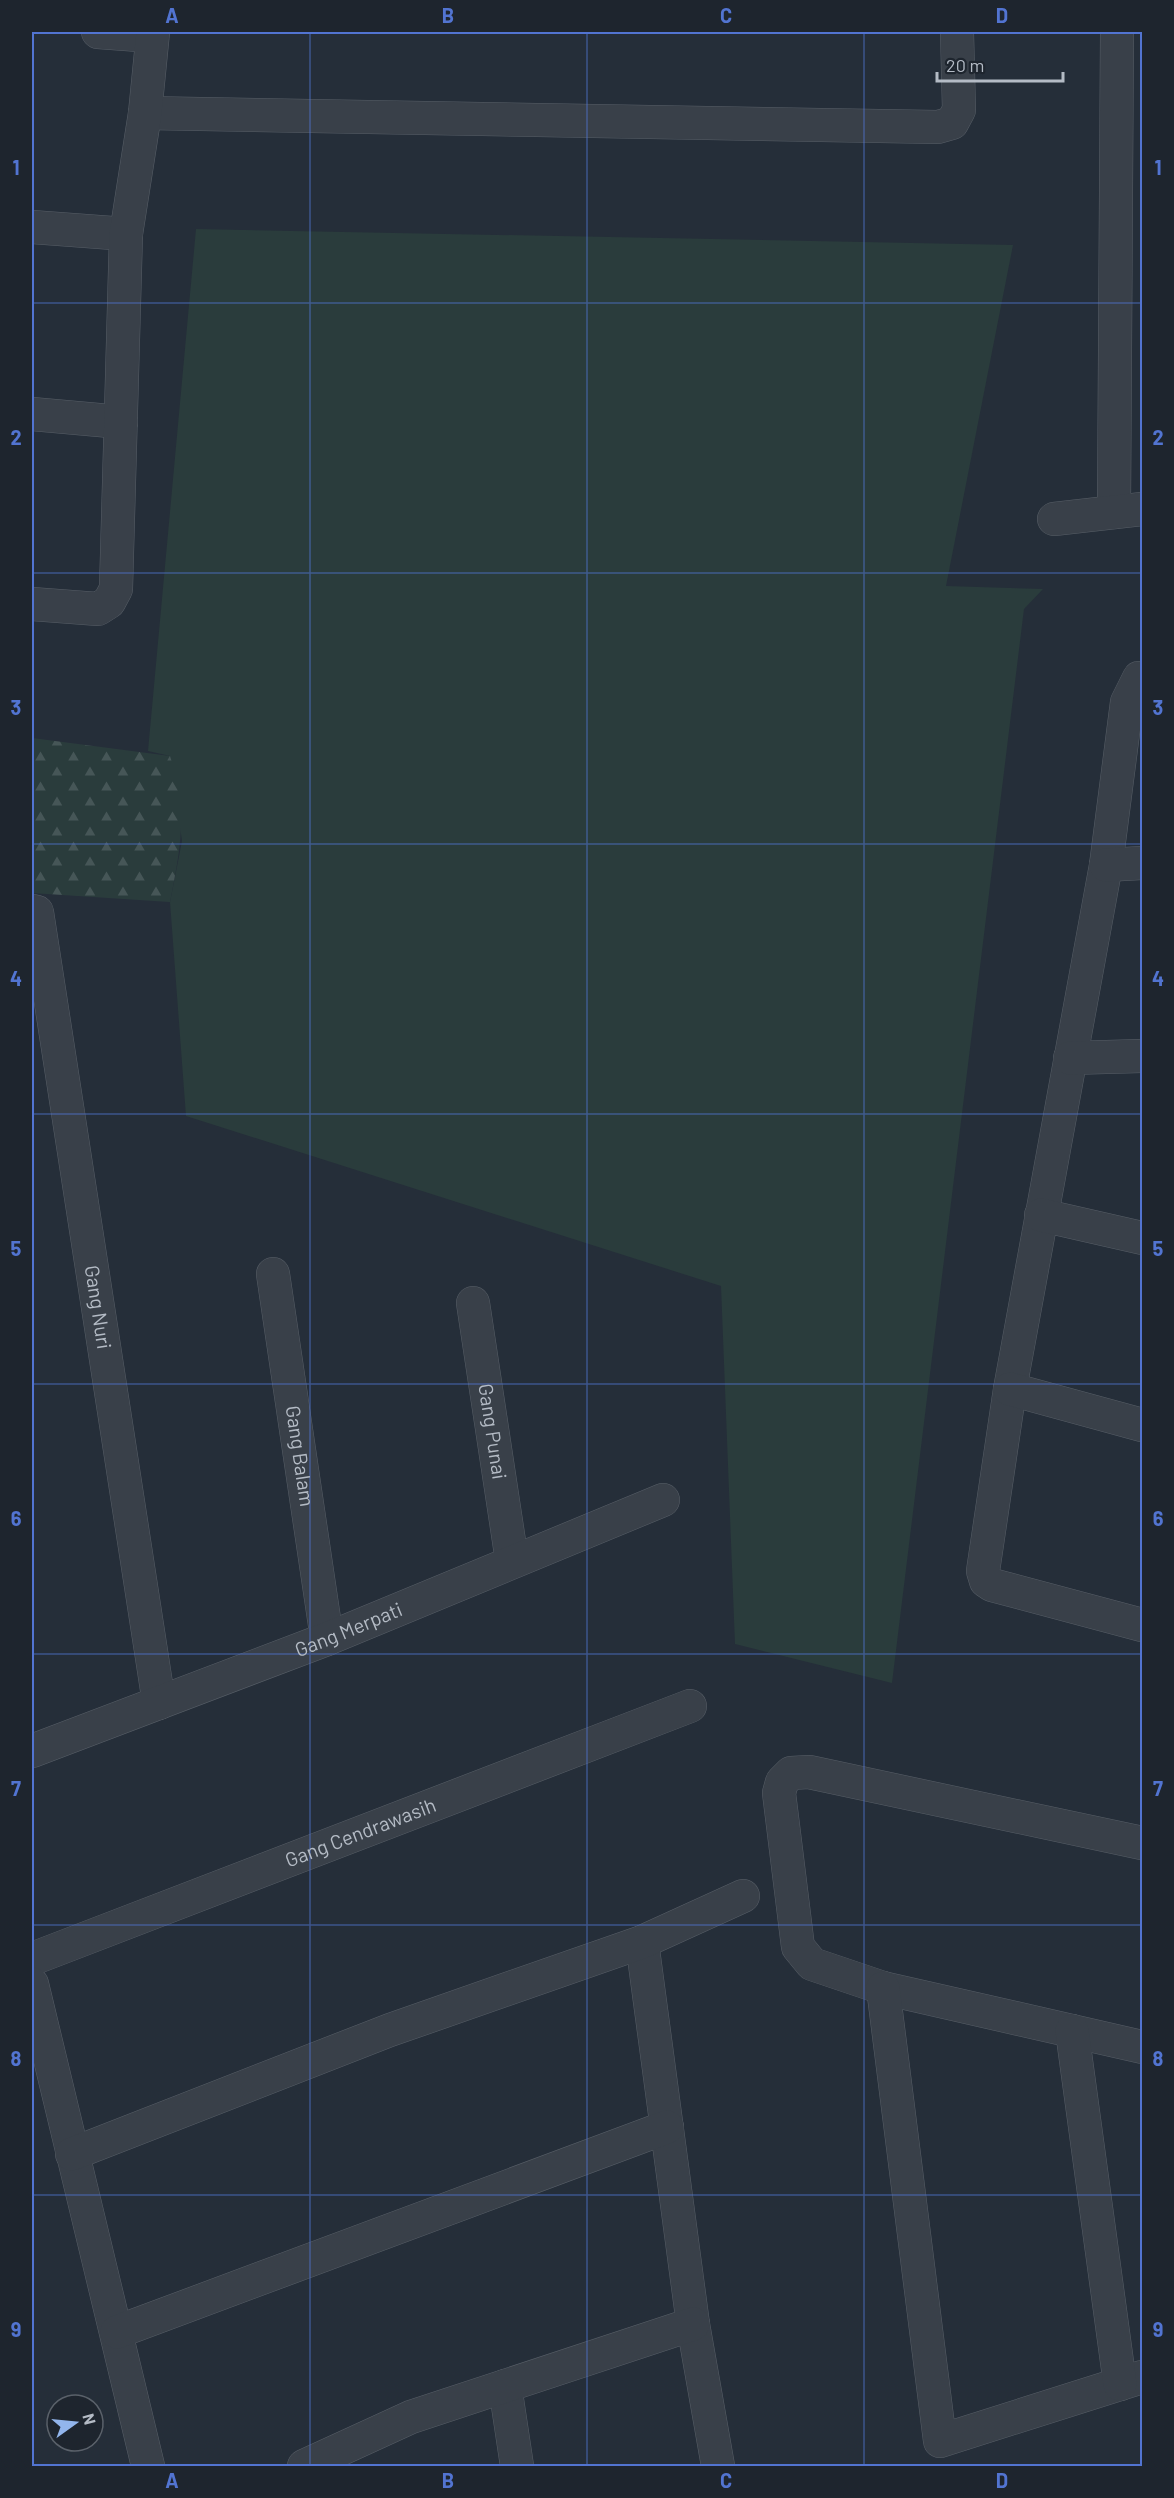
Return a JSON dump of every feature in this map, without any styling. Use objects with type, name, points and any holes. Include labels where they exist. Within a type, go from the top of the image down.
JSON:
[{"type":"street","points":[[32,604],[98,609],[109,602],[116,589],[126,234],[145,113],[152,34],[98,32]]},
{"type":"street","points":[[145,113],[938,128],[952,123],[958,110],[957,32]]},
{"type":"street","points":[[1053,519],[1128,511],[1116,32]]},
{"type":"street","points":[[32,227],[126,234]]},
{"type":"street","points":[[32,414],[121,422]]},
{"type":"street","points":[[1143,678],[1139,678],[1126,702],[1106,865],[1010,1389],[983,1577],[992,1585],[1143,1625]]},
{"type":"street","points":[[1106,865],[1143,863]]},
{"type":"street","name":"Gang Nuri","points":[[34,912],[159,1703]]},
{"type":"street","points":[[1070,1058],[1143,1056]]},
{"type":"street","points":[[1041,1215],[1143,1238]]},
{"type":"street","name":"Gang Balam","points":[[273,1274],[327,1639]]},
{"type":"street","name":"Gang Punai","points":[[473,1303],[512,1561]]},
{"type":"street","points":[[1010,1389],[1143,1425]]},
{"type":"street","name":"Gang Merpati","points":[[32,1751],[327,1639],[663,1500]]},
{"type":"street","name":"Gang Cendrawasih","points":[[32,1959],[690,1706]]},
{"type":"street","points":[[1143,1843],[809,1772],[792,1773],[782,1782],[779,1792],[798,1947],[812,1964],[883,1988],[1143,2047]]},
{"type":"street","points":[[72,2154],[390,2030],[642,1942],[743,1896]]},
{"type":"street","points":[[642,1942],[693,2324],[718,2466]]},
{"type":"street","points":[[32,1984],[148,2466]]},
{"type":"street","points":[[883,1988],[941,2454],[1131,2380],[1072,2031]]},
{"type":"street","points":[[117,2332],[667,2127]]},
{"type":"street","points":[[322,2463],[411,2417],[693,2324]]},
{"type":"street","points":[[505,2386],[517,2466]]},
{"type":"green space","points":[[196,229],[1013,245],[946,586],[1043,589],[1024,609],[892,1683],[735,1644],[721,1286],[186,1116],[170,902],[182,841],[170,756],[148,751]]},
{"type":"green space","points":[[32,738],[170,756],[179,795],[181,829],[170,902],[32,893]]}]
